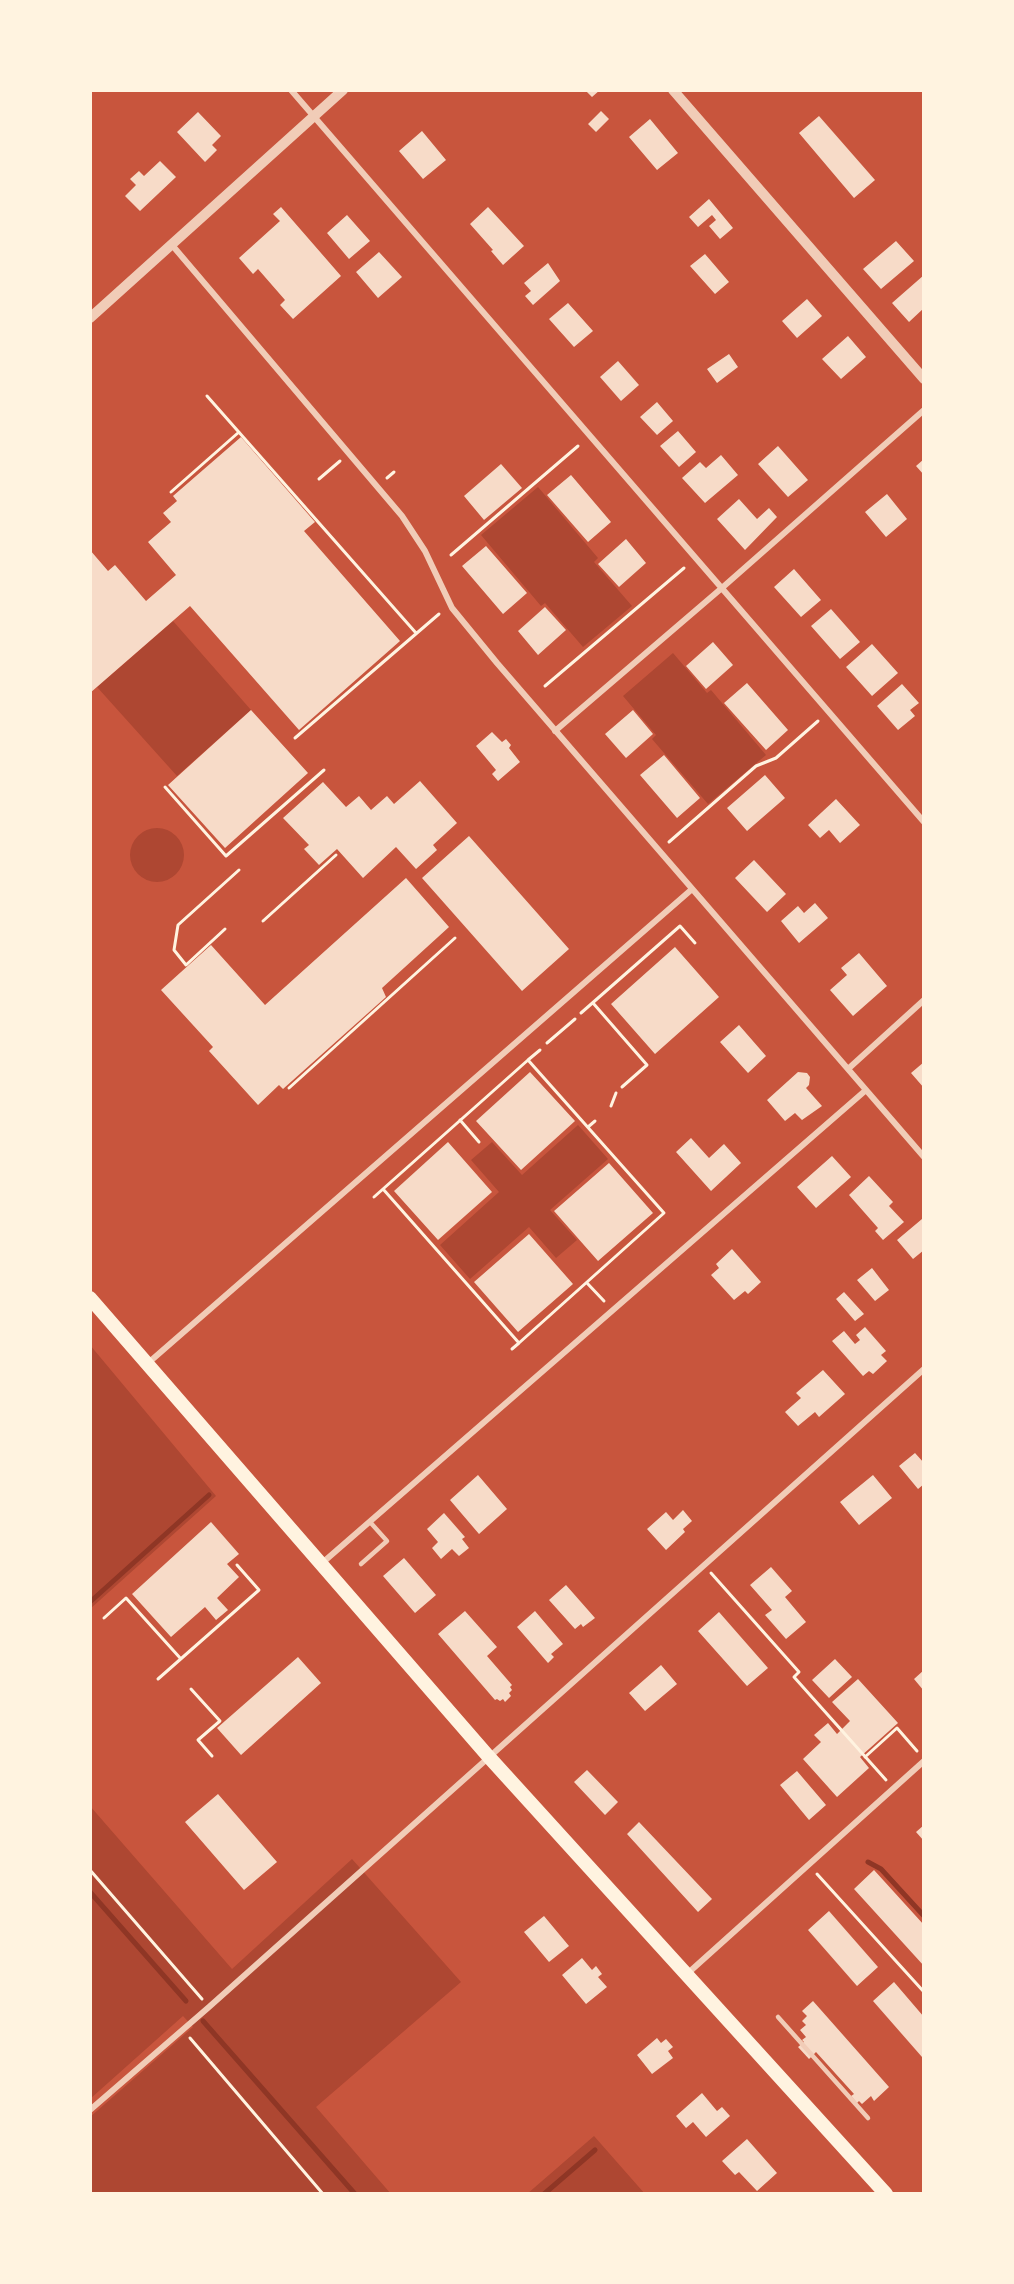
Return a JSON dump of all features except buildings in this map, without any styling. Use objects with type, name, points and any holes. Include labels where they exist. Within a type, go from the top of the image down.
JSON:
[{"type":"main road","points":[[90,1298],[488,1756],[886,2194]]},
{"type":"street","points":[[291,90],[924,822]]},
{"type":"street","points":[[90,318],[343,90]]},
{"type":"street","points":[[673,90],[924,379]]},
{"type":"street","points":[[172,245],[402,516],[425,551],[453,608],[691,890],[924,1157]]},
{"type":"street","points":[[555,731],[924,410]]},
{"type":"street","points":[[147,1364],[691,890]]},
{"type":"street","points":[[848,1069],[924,1000]]},
{"type":"street","points":[[320,1564],[866,1090]]},
{"type":"street","points":[[90,2110],[209,2007],[488,1756],[924,1370]]},
{"type":"street","points":[[687,1974],[924,1761]]},
{"type":"lane","points":[[361,1564],[387,1542],[370,1522]]},
{"type":"lane","points":[[778,2017],[868,2118]]},
{"type":"path","points":[[207,396],[416,633]]},
{"type":"path","points":[[171,492],[239,432]]},
{"type":"path","points":[[451,555],[579,446]]},
{"type":"path","points":[[319,479],[340,461]]},
{"type":"path","points":[[387,478],[394,472]]},
{"type":"path","points":[[545,686],[684,568]]},
{"type":"path","points":[[295,738],[439,614]]},
{"type":"path","points":[[669,842],[756,766],[776,758],[818,721]]},
{"type":"path","points":[[165,787],[226,856],[324,770]]},
{"type":"path","points":[[262,921],[336,855]]},
{"type":"path","points":[[225,929],[186,964],[174,950],[178,925],[239,870]]},
{"type":"path","points":[[581,1013],[680,926],[695,943]]},
{"type":"path","points":[[289,1088],[455,938]]},
{"type":"path","points":[[593,1003],[647,1065],[622,1087]]},
{"type":"path","points":[[547,1043],[574,1019]]},
{"type":"path","points":[[374,1197],[540,1050]]},
{"type":"path","points":[[512,1349],[664,1213],[528,1060]]},
{"type":"path","points":[[611,1106],[616,1093]]},
{"type":"path","points":[[460,1120],[479,1142]]},
{"type":"path","points":[[588,1127],[595,1120]]},
{"type":"path","points":[[383,1190],[519,1343]]},
{"type":"path","points":[[587,1282],[606,1304]]},
{"type":"path","points":[[158,1679],[259,1590],[237,1565]]},
{"type":"path","points":[[704,1565],[799,1672],[794,1677],[893,1788]]},
{"type":"path","points":[[104,1618],[126,1598],[181,1659]]},
{"type":"path","points":[[191,1689],[220,1721],[198,1740],[212,1755]]},
{"type":"path","points":[[865,1757],[897,1728],[917,1752]]},
{"type":"path","points":[[808,1865],[924,1992]]},
{"type":"path","points":[[90,1870],[209,2007]]},
{"type":"path","points":[[183,2030],[322,2194]]},
{"type":"shaded area","points":[[538,487],[598,558],[594,562],[632,606],[583,647],[545,603],[541,606],[481,535]]},
{"type":"shaded area","points":[[173,621],[251,710],[177,776],[97,687]]},
{"type":"shaded area","points":[[673,653],[707,693],[711,690],[766,755],[708,804],[652,739],[656,735],[623,696]]},
{"type":"shaded area","points":[[157,828],[167,830],[176,836],[182,845],[184,855],[182,865],[176,874],[167,880],[157,882],[147,880],[138,874],[132,865],[130,855],[132,845],[138,836],[147,830]]},
{"type":"shaded area","points":[[578,1125],[608,1159],[550,1210],[577,1240],[556,1258],[529,1227],[470,1279],[440,1245],[499,1192],[471,1160],[492,1142],[522,1175]]},
{"type":"shaded area","points":[[90,1345],[216,1496],[90,1609]]},
{"type":"shaded area","points":[[90,1806],[232,1969],[352,1859],[461,1982],[316,2107],[391,2194],[90,2194],[90,2117],[193,2027],[183,2016],[90,2099]]},
{"type":"shaded area","points":[[594,2136],[645,2194],[527,2194]]},
{"type":"waterway","points":[[90,1602],[209,1495]]},
{"type":"waterway","points":[[868,1862],[881,1869],[924,1916]]},
{"type":"waterway","points":[[90,1892],[186,2001]]},
{"type":"waterway","points":[[203,2021],[355,2194]]},
{"type":"waterway","points":[[544,2194],[595,2150]]}]
